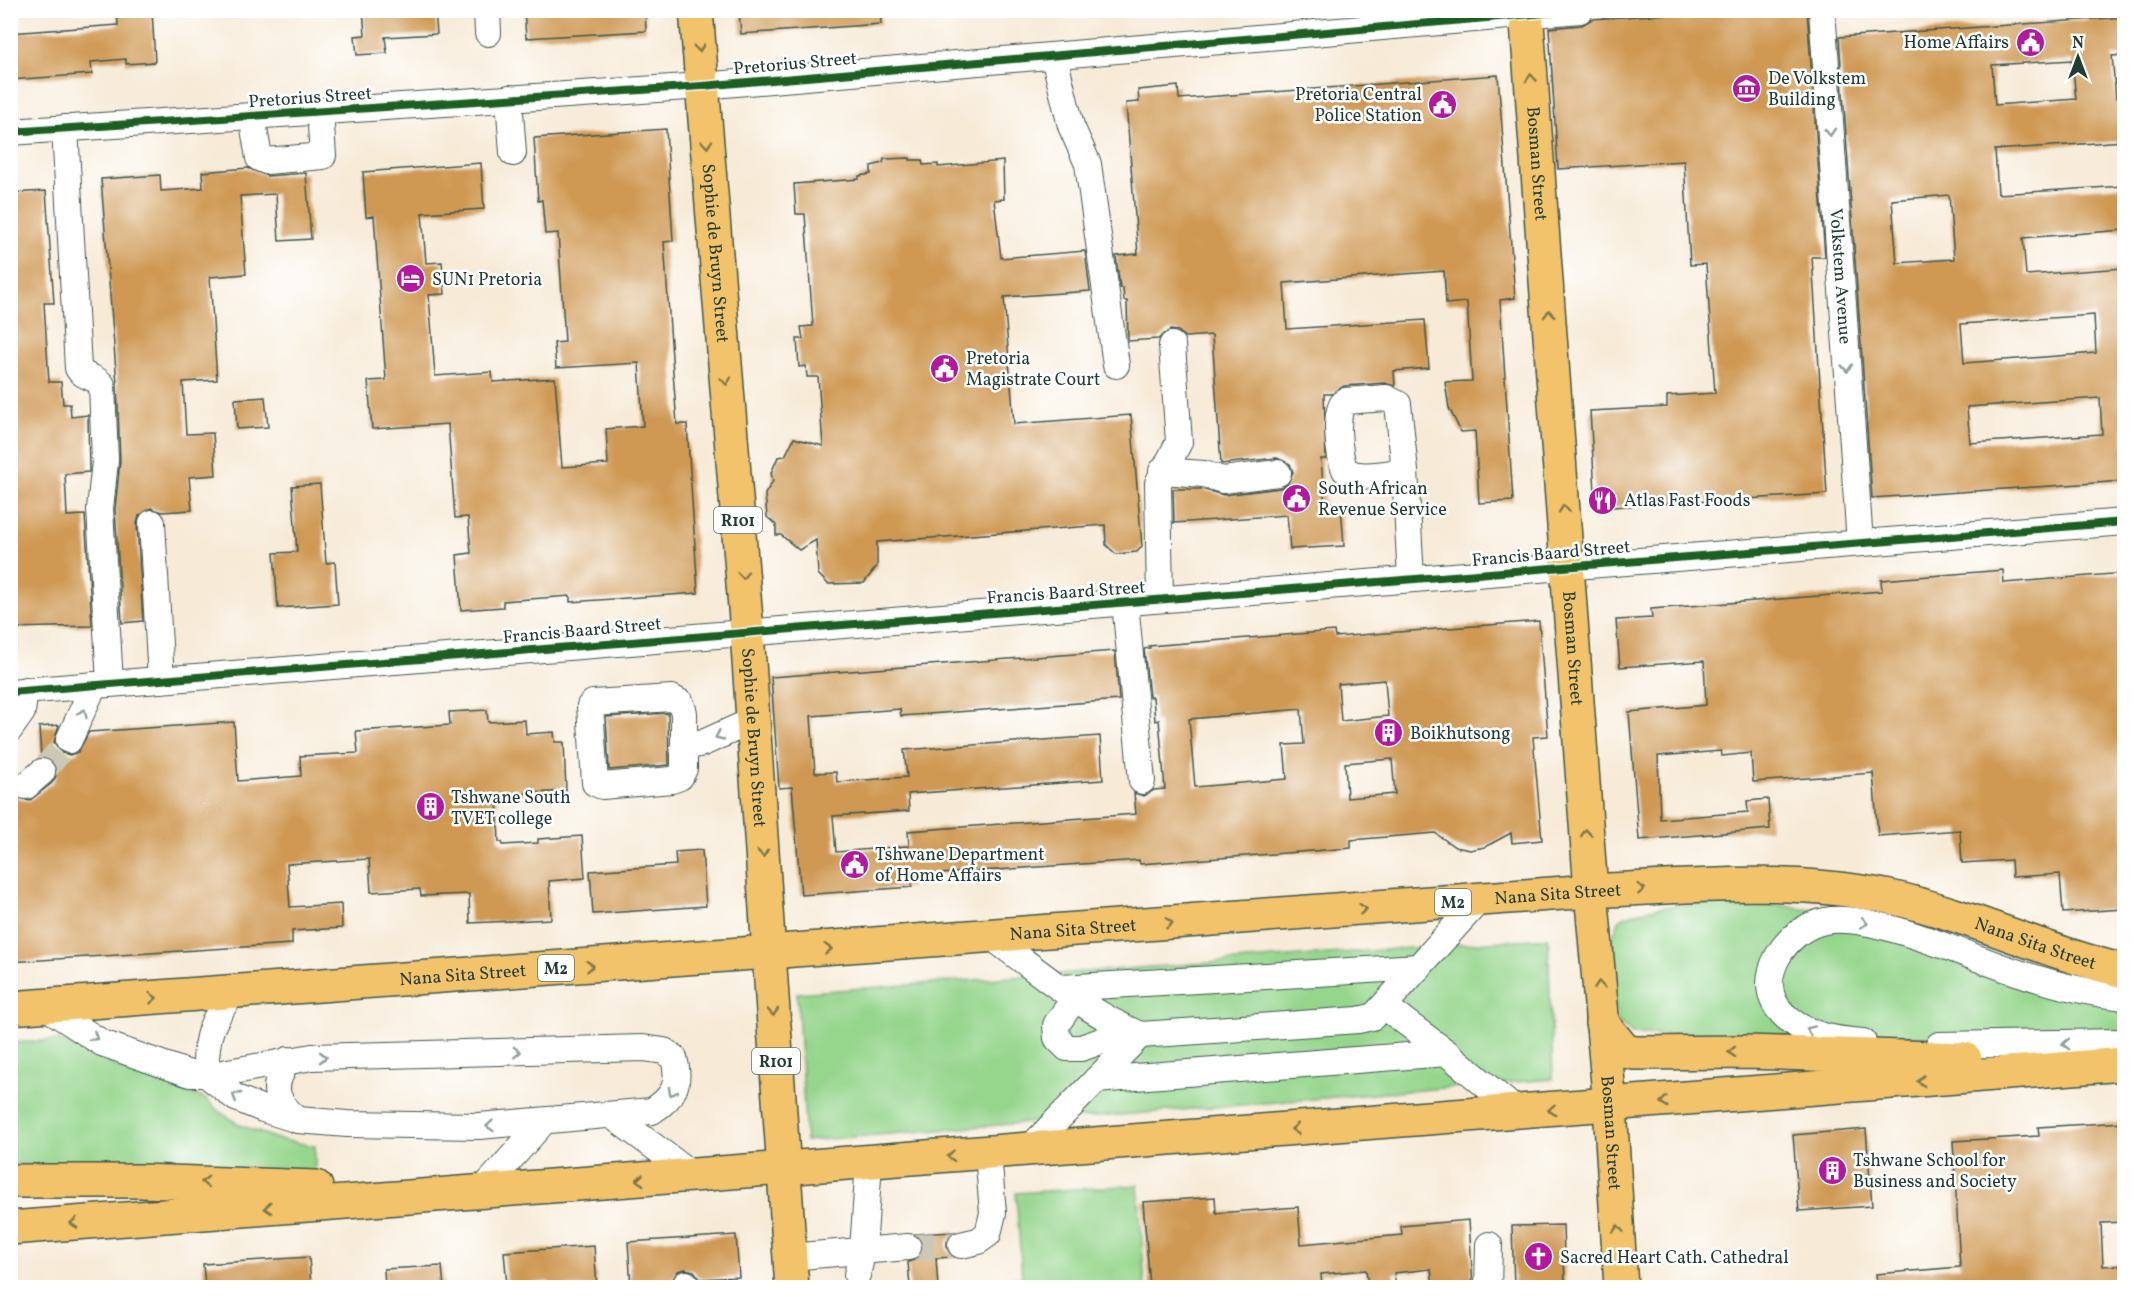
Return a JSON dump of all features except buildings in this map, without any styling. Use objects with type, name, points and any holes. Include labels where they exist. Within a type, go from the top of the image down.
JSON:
[{"type":"main road","name":"Sophie de Bruyn Street","points":[[696,10],[747,632],[790,1272]]},
{"type":"main road","name":"Bosman Street","points":[[1527,13],[1591,891],[1611,1106],[1621,1287]]},
{"type":"main road","name":"Nana Sita Street","points":[[10,1008],[1591,891],[1762,883],[1845,889],[1892,898],[1950,914],[2096,964],[2124,971]]},
{"type":"main road","points":[[1602,1023],[1625,1051],[1635,1053],[2118,1057]]},
{"type":"main road","points":[[10,1228],[1611,1106],[2118,1057]]},
{"type":"main road","points":[[10,1181],[255,1184],[431,1195]]},
{"type":"street","name":"Pretorius Street","points":[[10,132],[702,86],[1580,10]]},
{"type":"street","name":"Volkstem Avenue","points":[[1822,10],[1860,543]]},
{"type":"street","points":[[1054,57],[1071,126],[1088,164],[1116,365]]},
{"type":"street","points":[[509,98],[513,153]]},
{"type":"street","points":[[252,116],[259,158],[266,161],[324,156],[320,111]]},
{"type":"street","points":[[65,128],[78,368],[80,373],[102,385],[105,461],[100,509],[102,684],[69,740]]},
{"type":"street","points":[[1160,599],[1158,483],[1162,471],[1179,442],[1172,345]]},
{"type":"street","points":[[1162,471],[1206,474],[1223,480],[1278,473]]},
{"type":"street","points":[[1405,471],[1411,579]]},
{"type":"street","name":"Francis Baard Street","points":[[18,691],[2124,522]]},
{"type":"street","points":[[152,523],[161,680]]},
{"type":"street","points":[[1125,602],[1142,781]]},
{"type":"street","points":[[10,729],[22,712],[18,691]]},
{"type":"street","points":[[672,698],[681,703],[684,713],[683,748],[684,770],[680,777],[672,780],[602,786],[595,783],[590,706],[593,703],[672,698]]},
{"type":"street","points":[[683,748],[703,743],[753,720]]},
{"type":"street","points":[[1067,993],[1056,1025],[1057,1038],[1067,1048],[1081,1048],[1135,1033],[1358,1020],[1372,1017],[1479,900]]},
{"type":"street","points":[[2118,1057],[1889,1045],[1836,1040],[1804,1028],[1788,1019],[1773,1000],[1770,987],[1775,960],[1784,946],[1798,933],[1825,921],[1848,920],[1923,939],[2013,971],[2068,987],[2124,997]]},
{"type":"street","points":[[992,937],[1110,1022],[1135,1033]]},
{"type":"street","points":[[1067,993],[1419,967]]},
{"type":"street","points":[[45,1006],[102,1043],[190,1074],[206,1074],[312,1057],[643,1048],[664,1052],[674,1058],[678,1072],[677,1088],[667,1101],[652,1111],[544,1121],[479,1126],[347,1124],[298,1120],[236,1098],[206,1074],[205,1044],[212,1020],[234,991]]},
{"type":"street","points":[[1384,1006],[1447,1053],[1519,1113]]},
{"type":"street","points":[[1028,1150],[1096,1080],[1135,1033]]},
{"type":"street","points":[[1096,1080],[1447,1053]]},
{"type":"street","points":[[288,1060],[277,1078],[277,1092],[282,1106],[298,1120]]},
{"type":"street","points":[[611,1115],[694,1176]]},
{"type":"street","points":[[481,1192],[544,1121]]},
{"type":"street","points":[[961,1245],[988,1234],[993,1213],[988,1153]]},
{"type":"street","points":[[857,1275],[863,1250],[869,1162]]},
{"type":"street","points":[[1488,1287],[1489,1245]]},
{"type":"street","points":[[790,1272],[863,1250],[908,1246]]},
{"type":"green space","points":[[1768,904],[1843,913],[2124,998],[2124,1042],[2013,1037],[1632,1034],[1618,1021],[1614,1001],[1612,938],[1620,919],[1653,908],[1672,906]]},
{"type":"green space","points":[[1548,938],[1553,1079],[806,1141],[797,993]]},
{"type":"green space","points":[[59,1040],[131,1073],[206,1099],[218,1111],[240,1125],[277,1139],[315,1146],[315,1176],[11,1164],[11,1043]]},
{"type":"green space","points":[[1138,1185],[1145,1287],[974,1287],[973,1281],[1022,1278],[1016,1193]]},
{"type":"tunnel","points":[[42,772],[69,740]]},
{"type":"tunnel","points":[[908,1247],[961,1245]]},
{"type":"cycle path","points":[[10,132],[702,86],[1580,10]]},
{"type":"cycle path","points":[[10,692],[2124,522]]},
{"type":"place","name":"Home Affairs","points":[[2030,42]]},
{"type":"place","name":"De Volkstem Building","points":[[1747,88]]},
{"type":"place","name":"Pretoria Central Police Station","points":[[1443,104]]},
{"type":"place","name":"SUN1 Pretoria","points":[[411,279]]},
{"type":"place","name":"Pretoria Magistrate Court","points":[[945,368]]},
{"type":"place","name":"South African Revenue Service","points":[[1297,498]]},
{"type":"place","name":"Atlas Fast Foods","points":[[1603,500]]},
{"type":"place","name":"Boikhutsong","points":[[1389,733]]},
{"type":"place","name":"Tshwane South TVET college","points":[[430,807]]},
{"type":"place","name":"Tshwane Department of Home Affairs","points":[[854,864]]},
{"type":"place","name":"Tshwane School for Business and Society","points":[[1832,1170]]},
{"type":"place","name":"Sacred Heart Cath. Cathedral","points":[[1539,1257]]}]
